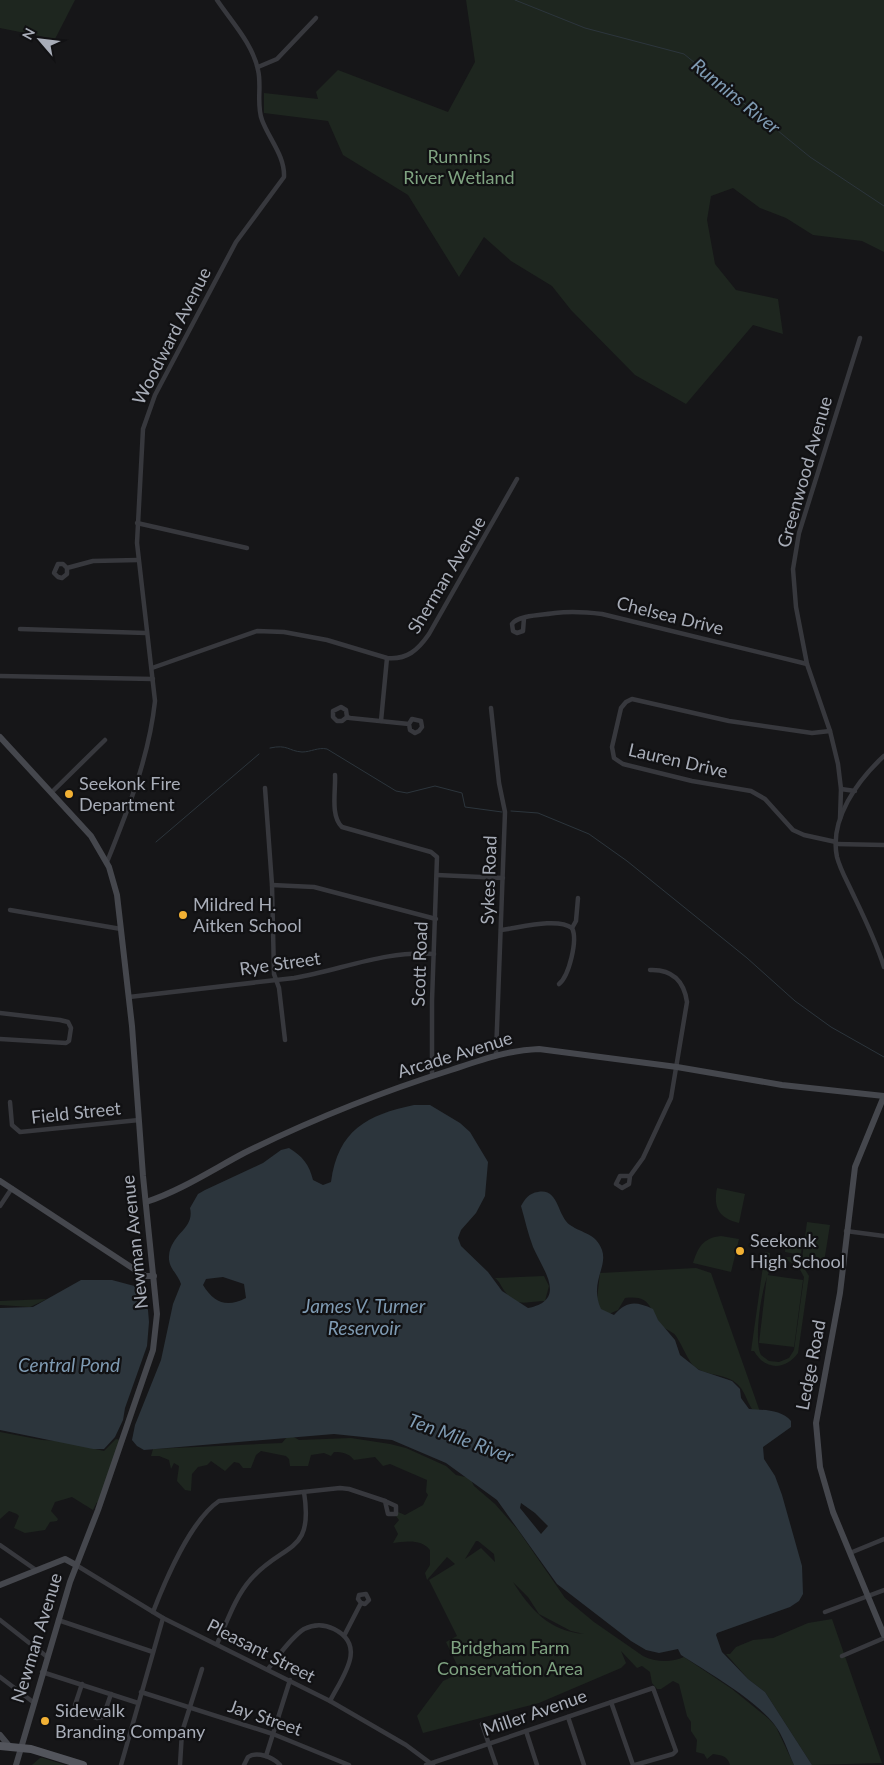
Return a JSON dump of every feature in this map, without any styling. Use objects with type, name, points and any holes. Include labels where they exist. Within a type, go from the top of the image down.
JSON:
[{"type":"main road","name":"Newman Avenue","points":[[0,737],[91,836],[107,862],[117,895],[129,997],[146,1202],[156,1296],[156,1337],[98,1510],[76,1565],[46,1656],[16,1765]]},
{"type":"main road","name":"Arcade Avenue","points":[[146,1202],[161,1197],[261,1145],[312,1122],[432,1076],[496,1054],[520,1050],[539,1049],[677,1067],[782,1085],[884,1096]]},
{"type":"main road","name":"Ledge Road","points":[[884,1096],[854,1167],[840,1293],[816,1423],[820,1467],[833,1512],[884,1637]]},
{"type":"main road","points":[[0,1181],[143,1275],[154,1276]]},
{"type":"main road","points":[[0,1585],[65,1559],[76,1565]]},
{"type":"main road","points":[[0,1735],[10,1746]]},
{"type":"main road","points":[[0,1746],[31,1749],[84,1765]]},
{"type":"street","name":"Woodward Avenue","points":[[107,862],[129,806],[145,756],[154,711],[152,668],[138,560],[137,523],[143,429],[155,395],[236,242],[284,178],[282,162],[261,119],[258,67],[244,38],[217,0]]},
{"type":"street","points":[[258,67],[277,59],[316,18]]},
{"type":"street","name":"Greenwood Avenue","points":[[840,819],[841,789],[830,731],[807,664],[796,607],[793,569],[795,552],[860,338]]},
{"type":"street","name":"Sherman Avenue","points":[[152,668],[257,631],[284,632],[327,640],[387,658],[405,657],[421,646],[456,589],[517,480]]},
{"type":"street","points":[[137,523],[247,548]]},
{"type":"street","points":[[67,568],[93,561],[138,560]]},
{"type":"street","name":"Chelsea Drive","points":[[524,618],[567,612],[602,614],[807,664]]},
{"type":"street","points":[[20,629],[146,633]]},
{"type":"street","points":[[381,722],[387,658]]},
{"type":"street","points":[[0,676],[153,679]]},
{"type":"street","name":"Lauren Drive","points":[[830,731],[812,733],[723,720],[632,699],[621,708],[612,749],[614,758],[623,764],[698,782],[751,791],[765,799],[793,830],[804,835],[836,843]]},
{"type":"street","name":"Sykes Road","points":[[491,708],[499,783],[506,812],[496,1054]]},
{"type":"street","points":[[346,717],[409,724]]},
{"type":"street","points":[[52,792],[105,740]]},
{"type":"street","points":[[884,756],[875,764],[855,791],[840,819],[836,843],[841,868],[877,946],[884,967]]},
{"type":"street","name":"Scott Road","points":[[335,775],[335,814],[338,823],[342,827],[436,855],[432,1076]]},
{"type":"street","points":[[265,788],[272,886],[274,974],[285,1040]]},
{"type":"street","points":[[841,789],[855,791]]},
{"type":"street","points":[[836,843],[884,845]]},
{"type":"street","points":[[437,875],[503,878]]},
{"type":"street","points":[[272,886],[314,887],[436,919]]},
{"type":"street","points":[[572,928],[576,921],[578,898]]},
{"type":"street","points":[[10,910],[121,929]]},
{"type":"street","points":[[501,930],[542,923],[567,925],[572,928],[574,935],[568,972],[559,984]]},
{"type":"street","points":[[877,946],[884,946]]},
{"type":"street","name":"Rye Street","points":[[129,997],[320,973],[395,954],[434,954]]},
{"type":"street","points":[[630,1176],[650,1146],[671,1098],[687,1002],[685,988],[676,977],[662,970],[650,970]]},
{"type":"street","points":[[0,1013],[68,1022],[70,1032],[66,1043],[0,1039]]},
{"type":"street","name":"Field Street","points":[[10,1102],[12,1125],[20,1132],[139,1120]]},
{"type":"street","points":[[0,1206],[12,1188]]},
{"type":"street","points":[[846,1231],[884,1236]]},
{"type":"street","points":[[153,1612],[169,1572],[213,1506],[227,1499],[349,1489],[385,1501]]},
{"type":"street","points":[[217,1644],[241,1592],[250,1580],[267,1564],[292,1548],[301,1539],[306,1516],[304,1492]]},
{"type":"street","points":[[850,1554],[884,1539]]},
{"type":"street","points":[[0,1545],[36,1570]]},
{"type":"street","name":"Pleasant Street","points":[[76,1565],[163,1618],[330,1701],[406,1744],[430,1764]]},
{"type":"street","points":[[825,1612],[884,1590]]},
{"type":"street","points":[[345,1634],[361,1603]]},
{"type":"street","points":[[121,1765],[163,1618]]},
{"type":"street","points":[[0,1620],[46,1656]]},
{"type":"street","points":[[58,1620],[153,1652]]},
{"type":"street","points":[[268,1670],[303,1630],[311,1626],[324,1625],[345,1634],[351,1645],[350,1663],[330,1701]]},
{"type":"street","points":[[842,1656],[884,1637]]},
{"type":"street","points":[[180,1765],[181,1737],[202,1669]]},
{"type":"street","points":[[42,1672],[138,1703]]},
{"type":"street","points":[[0,1677],[33,1702]]},
{"type":"street","points":[[266,1756],[290,1680]]},
{"type":"street","points":[[82,1684],[76,1709],[88,1715],[97,1718],[103,1717],[111,1694]]},
{"type":"street","name":"Miller Avenue","points":[[430,1764],[653,1688],[676,1748],[675,1753],[634,1765]]},
{"type":"street","name":"Jay Street","points":[[141,1692],[273,1734],[349,1765]]},
{"type":"street","points":[[611,1702],[634,1765]]},
{"type":"street","points":[[568,1717],[584,1765]]},
{"type":"street","points":[[482,1724],[496,1765]]},
{"type":"street","points":[[526,1730],[537,1765]]},
{"type":"street","points":[[244,1765],[251,1754],[266,1756],[280,1765]]},
{"type":"green space","points":[[0,0],[75,0],[55,39],[0,28]]},
{"type":"green space","name":"Runnins River Wetland","points":[[466,0],[884,0],[884,252],[862,241],[813,235],[786,218],[760,208],[733,188],[711,196],[707,220],[715,264],[736,290],[778,299],[783,334],[753,325],[686,404],[635,375],[571,310],[552,286],[511,261],[484,237],[459,277],[408,195],[343,155],[328,121],[264,113],[264,93],[318,99],[316,92],[338,70],[448,112],[475,62]]},
{"type":"green space","points":[[717,1188],[745,1194],[739,1223],[722,1215],[719,1211],[716,1201]]},
{"type":"green space","points":[[807,1222],[830,1225],[824,1262],[802,1259]]},
{"type":"green space","points":[[721,1236],[739,1239],[731,1272],[693,1263],[702,1244],[710,1239]]},
{"type":"green space","points":[[786,1243],[802,1245],[801,1255],[785,1252]]},
{"type":"green space","points":[[765,1252],[770,1253],[769,1264],[777,1258],[790,1257],[801,1263],[809,1276],[798,1353],[788,1363],[776,1366],[764,1362],[754,1351],[751,1351]],"holes":[[[788,1261],[798,1266],[804,1277],[794,1350],[789,1358],[779,1362],[769,1361],[761,1355],[758,1336],[758,1323],[765,1282],[773,1265]]]},
{"type":"green space","points":[[696,1268],[711,1273],[760,1412],[752,1409],[736,1383],[725,1377],[707,1373],[691,1363],[676,1336],[661,1325],[645,1301],[625,1298],[618,1310],[609,1314],[601,1312],[597,1299],[600,1273]]},
{"type":"green space","points":[[767,1275],[803,1280],[794,1347],[759,1343]]},
{"type":"green space","points":[[544,1276],[549,1286],[545,1301],[528,1302],[514,1301],[495,1278]]},
{"type":"green space","points":[[47,1299],[30,1307],[0,1305],[0,1301]]},
{"type":"green space","points":[[0,1432],[42,1440],[62,1441],[104,1451],[116,1439],[122,1440],[102,1506],[97,1502],[93,1510],[72,1497],[55,1502],[51,1511],[58,1519],[57,1521],[50,1522],[45,1530],[25,1533],[14,1528],[19,1516],[17,1514],[9,1511],[0,1519]]},
{"type":"green space","name":"Bridgham Farm Conservation Area","points":[[292,1436],[299,1440],[351,1438],[390,1444],[406,1448],[446,1466],[456,1475],[470,1478],[474,1486],[495,1504],[518,1530],[565,1598],[594,1622],[643,1656],[663,1661],[684,1657],[732,1689],[776,1727],[794,1765],[730,1765],[726,1758],[721,1756],[713,1754],[707,1759],[704,1754],[696,1752],[697,1740],[691,1731],[691,1722],[687,1716],[679,1684],[673,1681],[661,1689],[657,1689],[652,1683],[650,1672],[642,1666],[637,1668],[621,1651],[626,1663],[621,1668],[539,1703],[423,1733],[417,1716],[443,1681],[454,1676],[459,1669],[446,1642],[457,1636],[429,1580],[455,1564],[447,1557],[427,1580],[425,1573],[430,1565],[430,1550],[427,1546],[418,1542],[408,1541],[393,1543],[398,1534],[394,1526],[399,1520],[395,1515],[398,1512],[405,1515],[423,1505],[428,1495],[426,1492],[427,1480],[390,1464],[383,1466],[375,1457],[354,1460],[348,1454],[334,1452],[331,1456],[324,1453],[311,1455],[308,1466],[290,1466],[289,1459],[286,1456],[261,1451],[256,1455],[251,1468],[243,1468],[239,1463],[234,1462],[225,1471],[211,1461],[207,1465],[198,1467],[192,1474],[191,1491],[185,1490],[177,1481],[179,1466],[174,1463],[171,1469],[169,1460],[159,1456],[151,1456],[153,1449],[282,1443],[287,1437]],"holes":[[[476,1541],[494,1554],[495,1562],[481,1548],[465,1559]],[[513,1582],[528,1597],[539,1614],[571,1631],[584,1634],[561,1629],[551,1624],[534,1610]]]},
{"type":"green space","points":[[832,1619],[882,1763],[812,1765],[765,1692],[748,1679],[726,1654],[730,1654],[736,1647],[753,1640],[773,1638],[808,1623]]},
{"type":"green space","points":[[40,1758],[43,1758],[65,1765],[32,1765]]},
{"type":"water","name":"James V. Turner Reservoir","points":[[414,1105],[430,1105],[460,1123],[470,1132],[488,1162],[485,1196],[476,1213],[461,1230],[458,1238],[461,1246],[488,1272],[502,1291],[528,1308],[540,1304],[547,1298],[550,1291],[549,1283],[533,1247],[521,1206],[532,1194],[545,1192],[550,1194],[566,1221],[593,1237],[602,1250],[603,1263],[597,1291],[601,1309],[614,1315],[623,1307],[632,1304],[653,1309],[658,1320],[675,1340],[680,1355],[699,1370],[732,1381],[740,1389],[741,1398],[749,1409],[777,1412],[791,1421],[791,1427],[763,1447],[764,1459],[775,1476],[782,1495],[802,1566],[803,1594],[799,1601],[790,1607],[717,1633],[716,1635],[722,1652],[748,1679],[765,1692],[812,1765],[794,1765],[780,1733],[765,1714],[730,1686],[681,1655],[678,1649],[659,1653],[646,1650],[631,1641],[557,1584],[497,1500],[446,1463],[392,1440],[334,1434],[144,1450],[132,1440],[135,1425],[161,1360],[173,1304],[181,1284],[170,1264],[171,1248],[189,1221],[191,1215],[190,1208],[198,1194],[263,1163],[281,1150],[289,1148],[305,1161],[313,1180],[323,1185],[331,1182],[340,1149],[348,1137],[369,1120],[397,1109]],"holes":[[[223,1277],[244,1284],[246,1298],[233,1303],[216,1300],[203,1285],[206,1279]],[[521,1503],[548,1526],[541,1534],[520,1508]]]},
{"type":"water","name":"Central Pond","points":[[81,1280],[112,1280],[138,1287],[148,1310],[147,1346],[125,1408],[123,1420],[115,1437],[104,1449],[93,1449],[0,1430],[0,1308],[33,1307]]},
{"type":"waterway","name":"Runnins River","points":[[515,0],[585,28],[684,54],[810,157],[884,206]]},
{"type":"waterway","points":[[270,748],[284,747],[302,752],[327,749],[396,791],[407,793],[435,786],[462,793],[465,807],[502,812]]},
{"type":"waterway","points":[[156,842],[259,754]]},
{"type":"waterway","points":[[511,811],[538,813],[589,834],[627,861],[747,958],[795,1001],[831,1027],[884,1057]]},
{"type":"place","name":"Seekonk Fire Department","points":[[69,794]]},
{"type":"place","name":"Mildred H. Aitken School","points":[[183,915]]},
{"type":"place","name":"Seekonk High School","points":[[740,1251]]},
{"type":"place","name":"Sidewalk Branding Company","points":[[45,1721]]},
{"type":"water label","name":"Ten Mile River","points":[[461,1438]]}]
